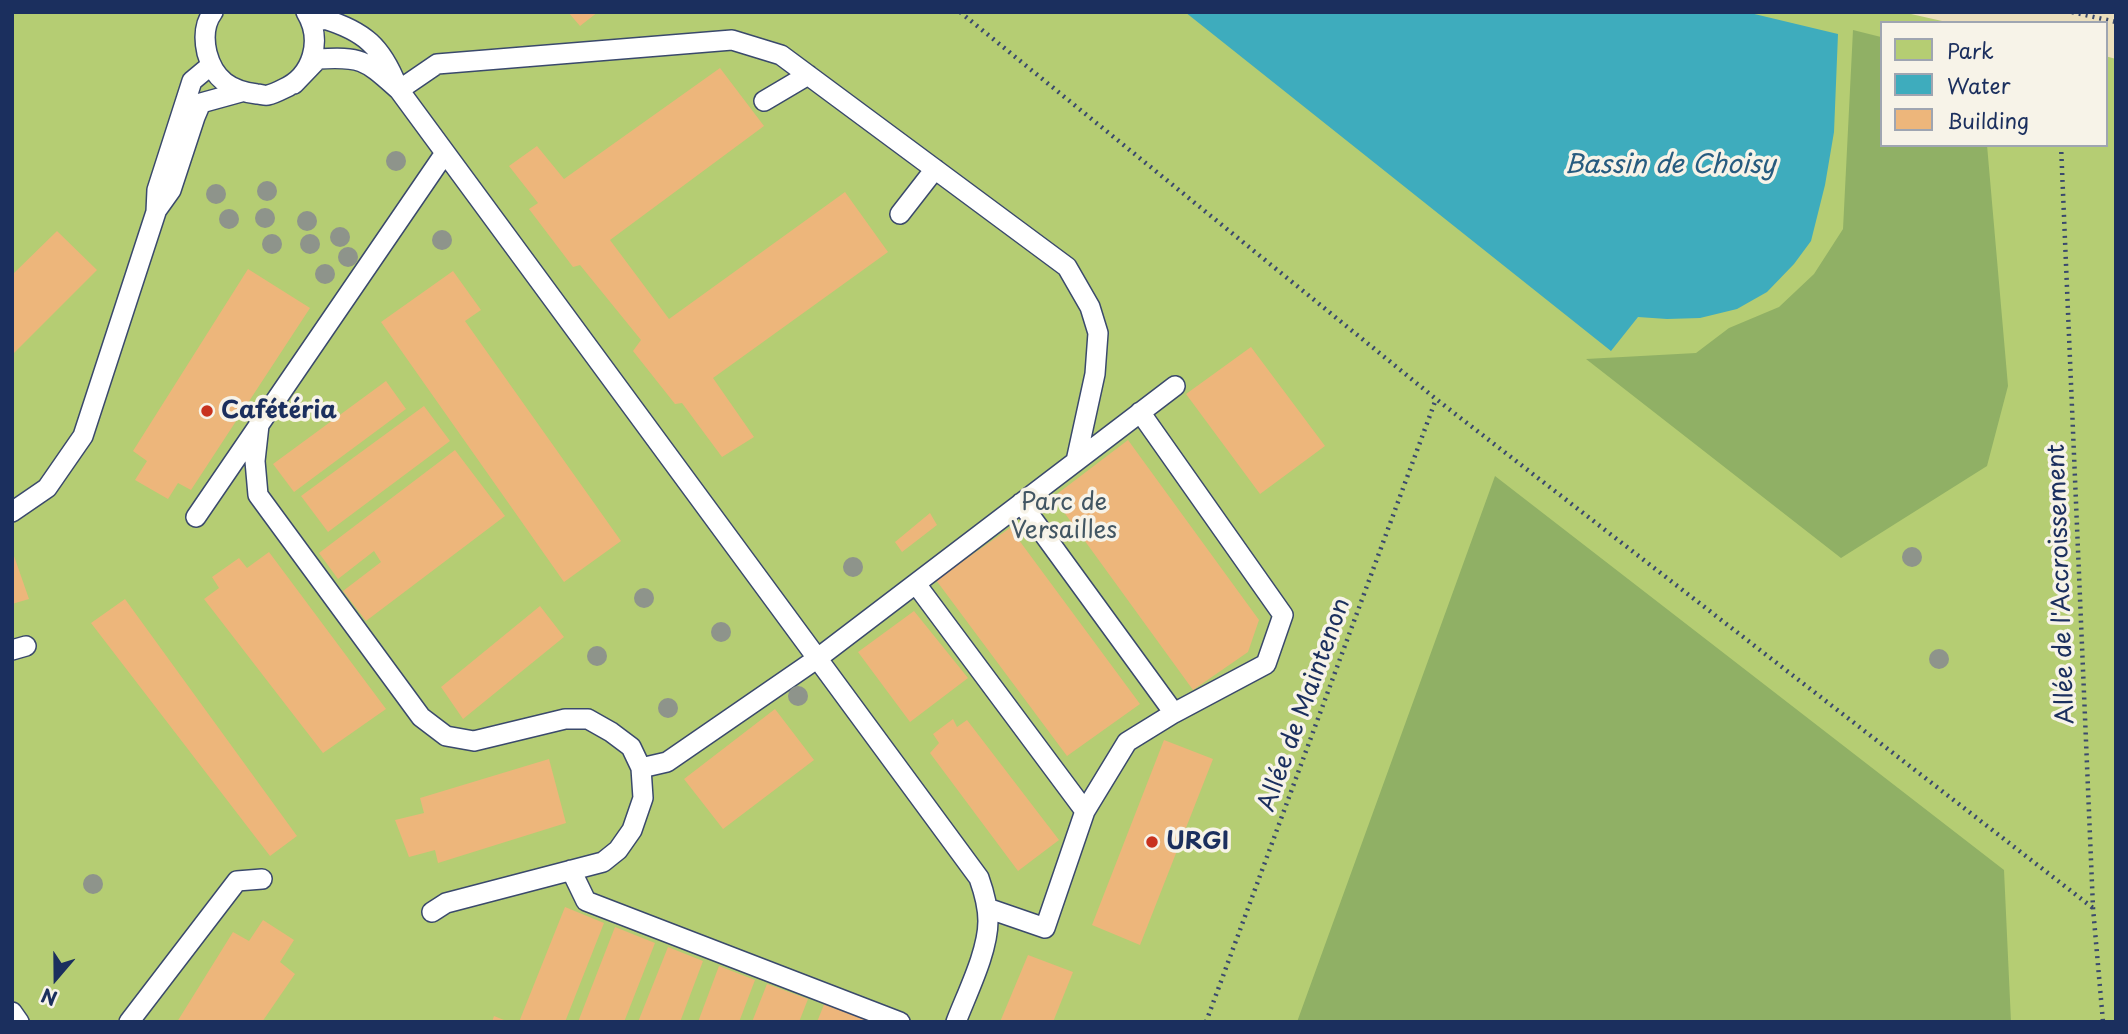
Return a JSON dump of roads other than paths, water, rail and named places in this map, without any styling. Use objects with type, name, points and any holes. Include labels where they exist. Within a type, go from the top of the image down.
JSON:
[{"type":"lane","points":[[213,12],[209,18],[204,42],[211,66],[223,82],[241,92]]},
{"type":"lane","points":[[293,85],[308,67],[315,46],[309,18],[324,19],[356,31],[389,64],[399,90]]},
{"type":"lane","points":[[399,90],[437,64],[732,40],[781,55],[1067,267],[1090,307],[1098,333],[1095,374],[1076,461]]},
{"type":"lane","points":[[156,212],[172,190],[201,103],[241,92],[268,95],[293,85],[318,59],[345,57],[369,65],[399,90],[979,878],[986,898],[988,924],[982,954],[956,1022]]},
{"type":"lane","points":[[12,512],[47,488],[83,436],[156,212],[157,190],[192,81],[211,66]]},
{"type":"lane","points":[[764,100],[808,75]]},
{"type":"lane","points":[[196,517],[446,153]]},
{"type":"lane","points":[[900,214],[935,169]]},
{"type":"lane","points":[[641,768],[667,762],[818,658],[1175,386]]},
{"type":"lane","points":[[987,908],[1045,928],[1085,811],[1126,743],[1174,713],[1266,664],[1283,615],[1140,412]]},
{"type":"lane","points":[[259,425],[254,461],[258,495],[421,717],[446,736],[474,741],[565,719],[588,719],[631,747],[641,768],[643,798],[632,830],[618,850],[603,862],[446,903],[432,912]]},
{"type":"lane","points":[[1021,503],[1174,713]]},
{"type":"lane","points":[[916,584],[1085,811]]},
{"type":"lane","points":[[571,870],[586,901],[900,1022]]},
{"type":"lane","points":[[129,1022],[237,881],[262,879]]},
{"type":"lane","points":[[12,1012],[19,1022]]},
{"type":"water","name":"Bassin de Choisy","points":[[1185,12],[1746,12],[1838,34],[1834,132],[1825,185],[1811,241],[1794,264],[1767,292],[1737,309],[1700,318],[1638,317],[1611,351]]},
{"type":"place","name":"Cafétéria","points":[[207,411]]},
{"type":"place","name":"URGI","points":[[1152,842]]},
{"type":"park label","name":"Parc de Versailles","points":[[1064,517]]}]
